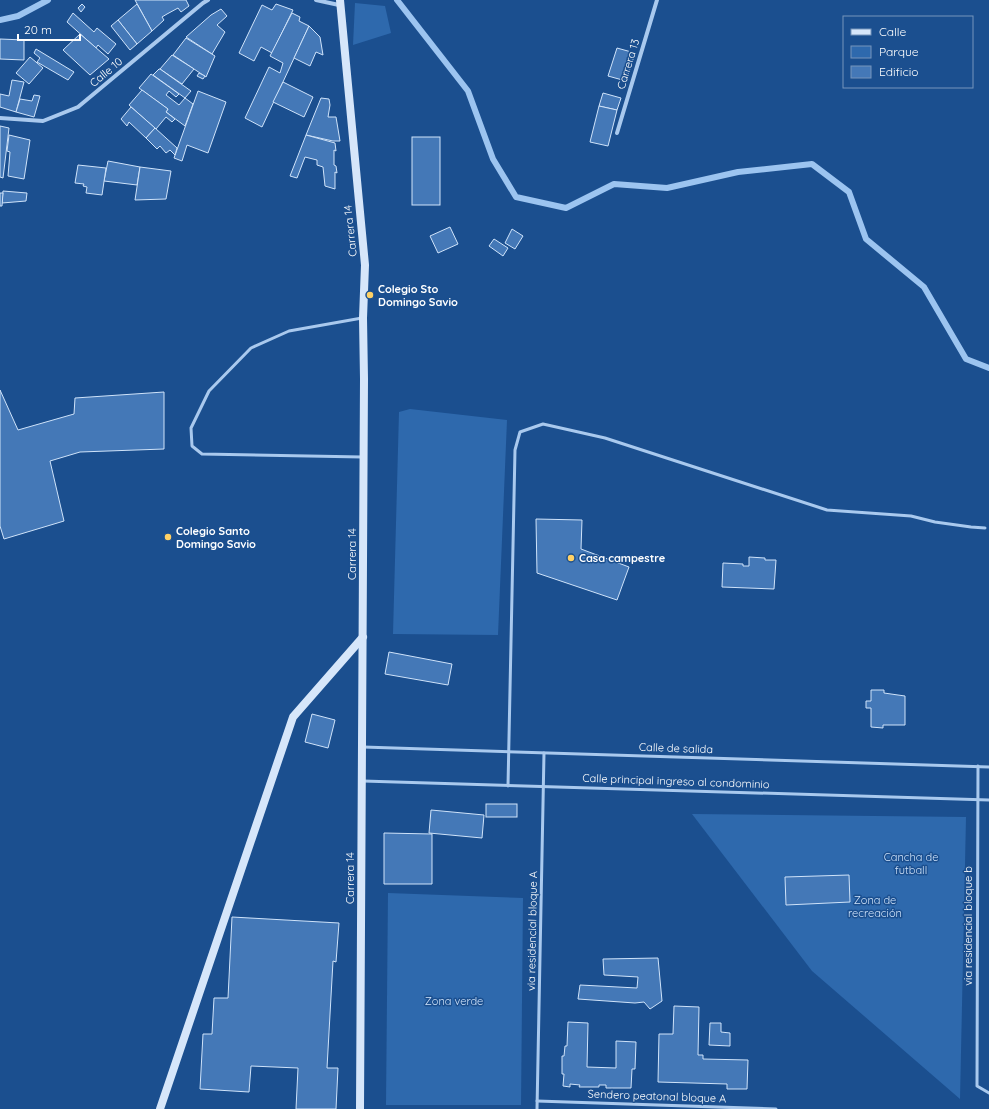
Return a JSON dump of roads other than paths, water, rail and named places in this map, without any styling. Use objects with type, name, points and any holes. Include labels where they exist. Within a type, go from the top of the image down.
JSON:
[{"type":"street","name":"Calle 10","points":[[0,118],[3,120],[43,121],[78,107],[208,0]]},
{"type":"street","points":[[316,0],[339,2]]},
{"type":"street","name":"Carrera 13","points":[[617,133],[657,0]]},
{"type":"street","name":"Carrera 14","points":[[339,2],[365,265],[363,318],[364,457],[360,1109]]},
{"type":"street","points":[[160,1109],[293,717],[363,636]]},
{"type":"lane","points":[[363,318],[289,331],[251,348],[209,391],[191,428],[192,446],[202,454],[364,457]]},
{"type":"lane","points":[[508,786],[515,450],[520,432],[544,424],[605,438],[827,510],[911,516],[971,528],[985,528]]},
{"type":"lane","name":"Calle de salida","points":[[362,747],[989,767]]},
{"type":"lane","name":"via residencial bloque A","points":[[537,1109],[544,753]]},
{"type":"lane","name":"via residencial bloque b","points":[[978,766],[977,1086],[989,1093]]},
{"type":"lane","name":"Calle principal ingreso al condominio","points":[[362,781],[989,800]]},
{"type":"lane","name":"Sendero peatonal bloque A","points":[[537,1101],[776,1109]]},
{"type":"waterway","points":[[0,20],[18,16],[48,0]]},
{"type":"waterway","points":[[397,0],[468,91],[493,159],[516,197],[566,208],[614,184],[667,188],[738,172],[812,164],[849,192],[866,239],[924,287],[966,359],[989,368]]},
{"type":"place","name":"Colegio Sto Domingo Savio","points":[[370,295]]},
{"type":"place","name":"Colegio Santo Domingo Savio","points":[[168,537]]},
{"type":"place","name":"Casa campestre","points":[[571,558]]},
{"type":"park label","name":"Cancha de futball","points":[[911,863]]},
{"type":"park label","name":"Zona de recreación","points":[[875,906]]},
{"type":"park label","name":"Zona verde","points":[[454,1001]]}]
